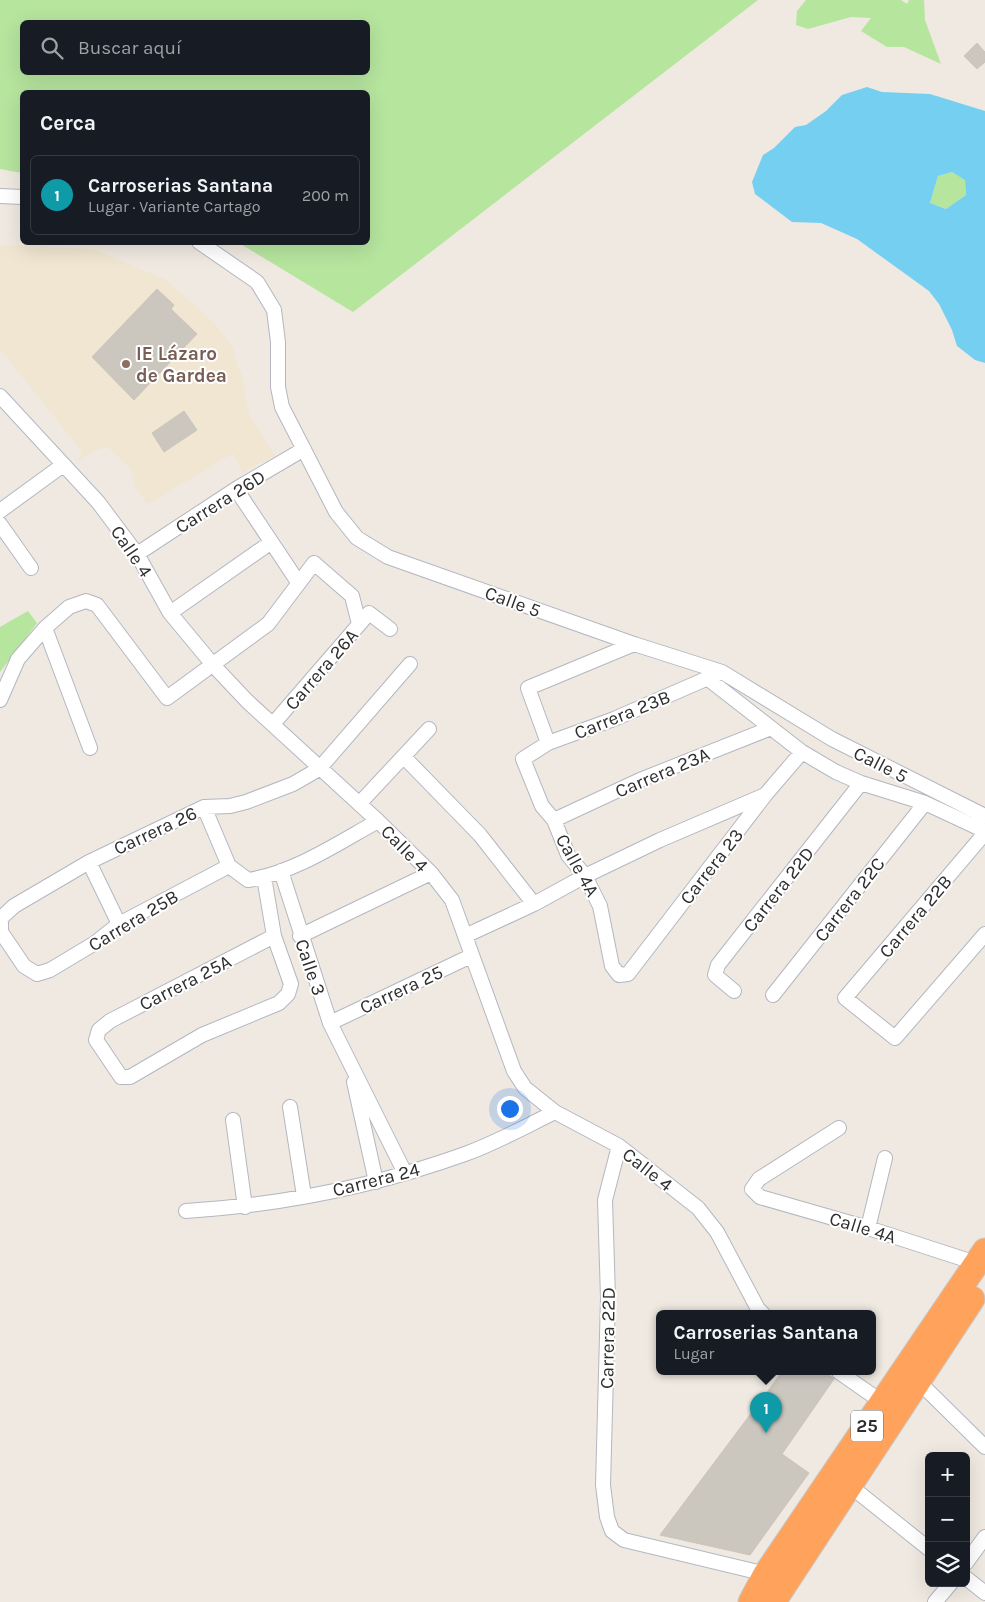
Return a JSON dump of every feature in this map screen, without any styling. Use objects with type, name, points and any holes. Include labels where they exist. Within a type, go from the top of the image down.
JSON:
[{"type":"highway","name":"25","points":[[774,1602],[849,1485],[919,1382],[982,1265]]},
{"type":"highway","name":"25","points":[[751,1602],[766,1574],[882,1402],[982,1265]]},
{"type":"street","points":[[0,196],[20,198]]},
{"type":"street","name":"Calle 5","points":[[203,245],[257,282],[274,310],[278,342],[278,387],[282,407],[336,512],[358,538],[388,557],[634,644],[722,672],[832,739],[985,816]]},
{"type":"street","name":"Calle 4","points":[[0,396],[98,502],[137,554],[170,613],[214,666],[247,701],[378,820],[430,873],[452,900],[514,1071],[525,1088],[556,1112],[619,1146],[698,1208],[708,1219],[759,1310]]},
{"type":"street","name":"Carrera 26D","points":[[137,554],[236,489],[304,449]]},
{"type":"street","points":[[0,511],[63,466]]},
{"type":"street","points":[[236,489],[270,543],[298,582]]},
{"type":"street","points":[[0,524],[31,568]]},
{"type":"street","points":[[170,613],[270,543]]},
{"type":"street","points":[[0,700],[18,659],[45,628],[69,607],[86,602],[97,605],[167,698],[214,666],[268,624],[314,563],[352,596],[359,624]]},
{"type":"street","name":"Carrera 26A","points":[[273,724],[369,613],[390,629]]},
{"type":"street","points":[[45,628],[90,748]]},
{"type":"street","points":[[548,743],[528,688],[634,644]]},
{"type":"street","name":"Carrera 26","points":[[36,974],[24,966],[1,932],[1,918],[14,906],[89,862],[204,807],[230,806],[246,802],[293,784],[319,768],[410,664]]},
{"type":"street","name":"Carrera 23B","points":[[523,759],[548,743],[614,719],[722,672]]},
{"type":"street","points":[[707,678],[802,752],[836,772],[861,783],[925,803],[985,832]]},
{"type":"street","name":"Carrera 23A","points":[[554,820],[640,780],[771,728]]},
{"type":"street","points":[[359,804],[429,729]]},
{"type":"street","name":"Carrera 23","points":[[619,975],[628,974],[766,794],[802,752]]},
{"type":"street","points":[[404,757],[480,835],[534,904]]},
{"type":"street","name":"Calle 4A","points":[[523,759],[542,806],[554,820],[568,855],[585,876],[600,906],[612,966],[619,975]]},
{"type":"street","name":"Carrera 22D","points":[[734,992],[715,976],[718,965],[861,783]]},
{"type":"street","points":[[465,936],[534,904],[585,876],[660,840],[766,794]]},
{"type":"street","name":"Carrera 22C","points":[[773,995],[925,803]]},
{"type":"street","points":[[204,807],[229,866],[248,880],[281,871],[378,820]]},
{"type":"street","name":"Carrera 22B","points":[[985,832],[845,998],[895,1038],[985,934]]},
{"type":"street","points":[[89,862],[119,924]]},
{"type":"street","name":"Carrera 25B","points":[[36,974],[50,970],[94,943],[119,924],[229,866]]},
{"type":"street","name":"Calle 3","points":[[281,871],[300,936],[330,1023],[405,1173]]},
{"type":"street","points":[[300,936],[430,873]]},
{"type":"street","points":[[264,877],[274,936]]},
{"type":"street","name":"Carrera 25A","points":[[274,936],[291,984],[288,994],[279,1003],[202,1035],[130,1077],[121,1077],[96,1040],[99,1030],[110,1021],[274,936]]},
{"type":"street","name":"Carrera 25","points":[[330,1023],[471,956]]},
{"type":"street","name":"Calle 3","points":[[349,1059],[376,1182]]},
{"type":"street","points":[[290,1107],[304,1196]]},
{"type":"street","name":"Carrera 24","points":[[186,1211],[245,1207],[376,1182],[467,1154],[556,1112]]},
{"type":"street","points":[[233,1120],[245,1207]]},
{"type":"street","name":"Calle 4A","points":[[839,1128],[759,1179],[752,1189],[760,1197],[868,1228],[982,1265]]},
{"type":"street","name":"Carrera 22D","points":[[619,1146],[605,1200],[608,1298],[604,1485],[608,1517],[612,1531],[624,1540],[766,1574]]},
{"type":"street","points":[[868,1228],[885,1158]]},
{"type":"street","points":[[843,1375],[882,1402]]},
{"type":"street","points":[[919,1382],[985,1447]]},
{"type":"street","points":[[849,1485],[925,1546]]},
{"type":"street","points":[[970,1558],[985,1537]]},
{"type":"street","points":[[970,1581],[985,1593]]},
{"type":"street","points":[[935,1602],[948,1587]]},
{"type":"shaded area","name":"IE Lázaro de Gardea","points":[[0,245],[94,249],[166,280],[212,321],[232,346],[242,376],[249,414],[275,456],[243,472],[233,453],[148,504],[135,487],[131,469],[108,447],[99,449],[76,462],[83,453],[0,349]]},
{"type":"green space","points":[[0,0],[758,0],[353,312],[242,245],[370,245],[370,90],[20,90],[20,173],[0,169]]},
{"type":"green space","points":[[806,0],[901,0],[907,4],[909,0],[924,0],[925,20],[941,64],[904,47],[887,47],[861,31],[871,18],[851,17],[808,29],[796,25],[797,11]]},
{"type":"green space","points":[[952,172],[965,179],[966,195],[946,209],[930,203],[938,176]]},
{"type":"green space","points":[[28,611],[37,623],[0,672],[0,627]]},
{"type":"water","points":[[867,87],[882,92],[930,94],[985,111],[985,363],[975,360],[957,346],[952,330],[939,304],[929,291],[857,239],[821,223],[792,222],[755,194],[752,182],[763,155],[774,148],[795,127],[806,125],[826,111],[842,95]],"holes":[[[952,172],[965,180],[966,195],[946,209],[930,203],[938,176]]]},
{"type":"building","points":[[977,43],[985,52],[985,62],[977,69],[964,56]]},
{"type":"building","points":[[157,289],[174,305],[171,309],[197,334],[134,400],[92,357]]},
{"type":"building","points":[[184,411],[197,430],[164,452],[152,433]]},
{"type":"building","points":[[780,1375],[829,1375],[834,1379],[782,1454],[809,1473],[750,1555],[660,1535]]},
{"type":"place","name":"IE Lázaro de Gardea","points":[[126,364]]},
{"type":"place","name":"Carroserias Santana","points":[[766,1433]]}]
